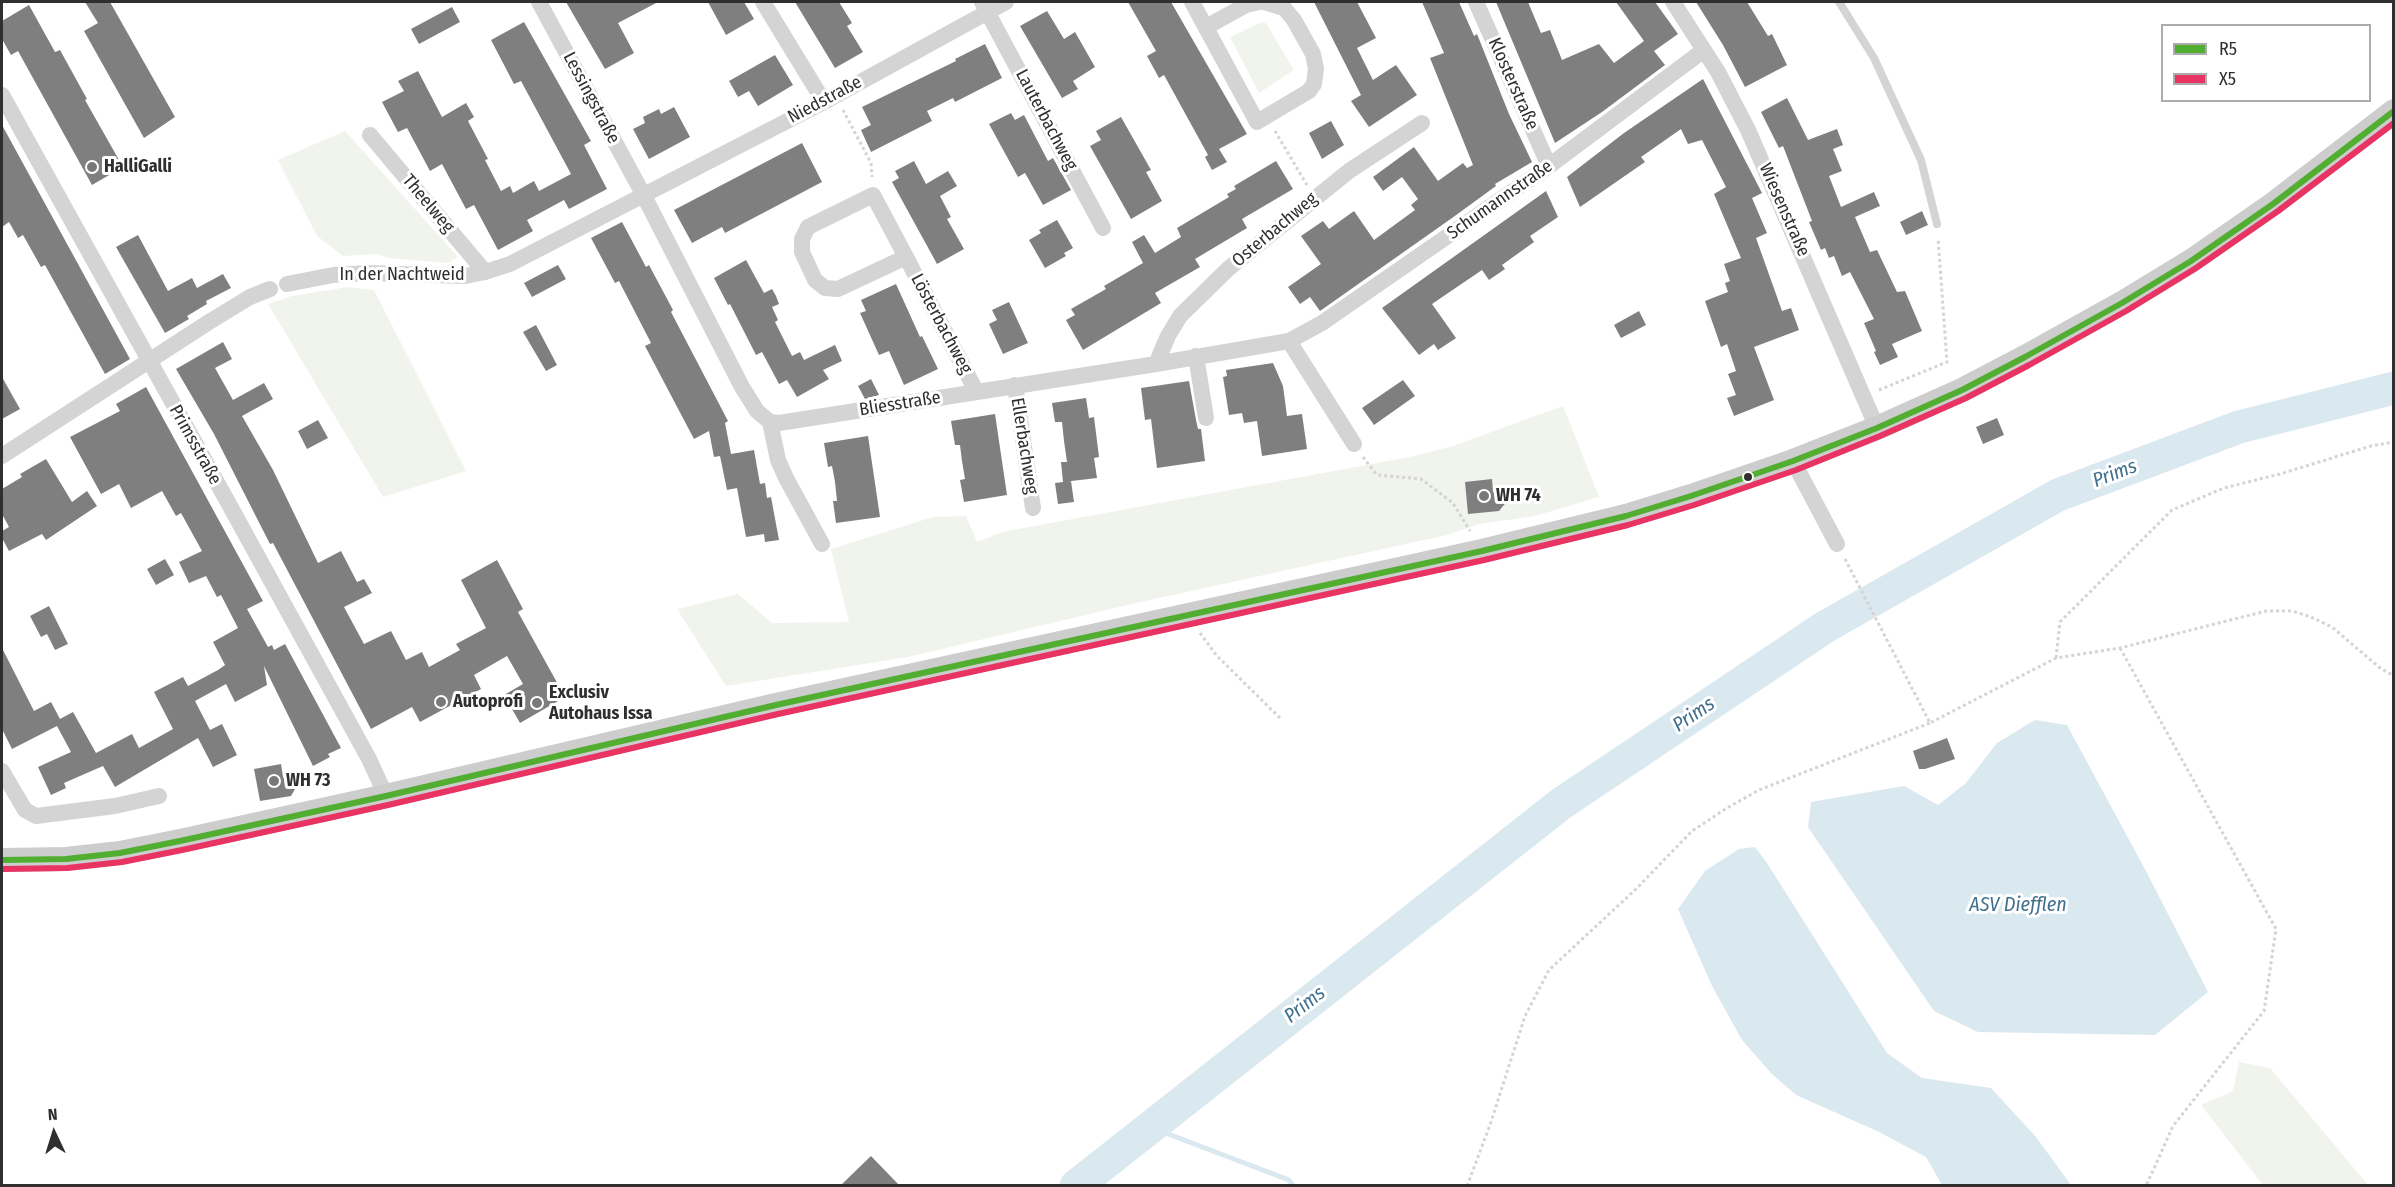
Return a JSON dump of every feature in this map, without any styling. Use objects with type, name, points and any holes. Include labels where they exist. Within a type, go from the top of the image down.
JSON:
[{"type":"main road","points":[[2,860],[66,859],[120,853],[386,796],[776,705],[1482,551],[1626,516],[1793,461],[1877,428],[1972,384],[2122,303],[2191,261],[2273,204],[2394,111]]},
{"type":"street","name":"Lessingstraße","points":[[539,2],[643,194]]},
{"type":"street","points":[[763,2],[830,98]]},
{"type":"street","name":"Niedstraße","points":[[643,194],[830,98],[985,7],[1006,2]]},
{"type":"street","points":[[1192,2],[1257,122],[1309,91],[1314,84],[1316,69],[1313,54],[1294,20],[1284,8],[1264,2]]},
{"type":"street","points":[[1206,27],[1246,5],[1259,2]]},
{"type":"street","name":"Klosterstraße","points":[[1476,2],[1550,166]]},
{"type":"street","name":"Wiesenstraße","points":[[1673,2],[1718,72],[1748,130],[1877,428]]},
{"type":"street","name":"Lauterbachweg","points":[[985,7],[1103,228]]},
{"type":"street","name":"Schumannstraße","points":[[1289,341],[1322,323],[1550,166],[1704,50]]},
{"type":"street","name":"Primsstraße","points":[[2,95],[369,759],[386,796]]},
{"type":"street","name":"Osterbachweg","points":[[1156,364],[1180,316],[1196,299],[1314,198],[1349,171],[1422,123]]},
{"type":"street","name":"Theelweg","points":[[370,135],[485,272]]},
{"type":"street","name":"In der Nachtweid","points":[[287,284],[333,275],[369,273],[465,276],[485,272],[510,264],[643,194]]},
{"type":"street","points":[[643,194],[742,387],[757,411],[770,422],[778,460],[822,544]]},
{"type":"street","name":"Lösterbachweg","points":[[906,257],[838,289],[825,288],[815,280],[802,252],[802,239],[808,227],[873,195],[906,257],[976,391]]},
{"type":"street","points":[[2,456],[250,297],[270,289]]},
{"type":"street","points":[[1289,341],[1354,444]]},
{"type":"street","name":"Bliesstraße","points":[[770,422],[796,421],[1289,341]]},
{"type":"street","points":[[1196,357],[1206,418]]},
{"type":"street","name":"Ellerbachweg","points":[[1015,385],[1033,508]]},
{"type":"street","points":[[1793,461],[1837,544]]},
{"type":"street","points":[[2,771],[25,810],[36,816],[115,806],[159,796]]},
{"type":"lane","points":[[1839,2],[1874,58],[1921,160],[1937,224]]},
{"type":"path","points":[[830,98],[871,164],[873,195]]},
{"type":"path","points":[[1267,116],[1314,198]]},
{"type":"path","points":[[1864,396],[1947,362],[1937,224]]},
{"type":"path","points":[[2056,658],[2060,622],[2172,510],[2224,488],[2280,474],[2371,446],[2394,442]]},
{"type":"path","points":[[1354,444],[1371,470],[1377,475],[1421,479],[1453,503],[1482,551]]},
{"type":"path","points":[[1837,544],[1930,723]]},
{"type":"path","points":[[1467,1185],[1490,1125],[1525,1016],[1549,970],[1636,889],[1692,831],[1759,790],[1930,723],[2056,658],[2120,648],[2266,611],[2292,611],[2311,616],[2332,627],[2380,668],[2394,676]]},
{"type":"path","points":[[1192,615],[1200,633],[1217,656],[1280,718]]},
{"type":"path","points":[[2120,648],[2276,929],[2264,1011],[2173,1126],[2146,1185]]},
{"type":"shaded area","points":[[1262,22],[1266,23],[1294,70],[1259,93],[1230,37]]},
{"type":"shaded area","points":[[345,131],[458,257],[448,263],[389,258],[376,254],[343,256],[317,236],[278,160]]},
{"type":"shaded area","points":[[348,287],[374,290],[466,471],[383,497],[268,304],[292,296]]},
{"type":"shaded area","points":[[1563,406],[1599,497],[1535,516],[1479,524],[1447,535],[1136,603],[908,657],[726,686],[677,609],[738,594],[772,623],[849,622],[831,549],[933,517],[966,516],[977,542],[1002,532],[1410,457],[1453,446]]},
{"type":"shaded area","points":[[2239,1062],[2270,1068],[2368,1185],[2263,1185],[2201,1105],[2233,1091]]},
{"type":"water","name":"ASV Diefflen","points":[[2035,720],[2067,725],[2208,992],[2155,1035],[1978,1032],[1934,1011],[1808,827],[1811,802],[1904,786],[1938,805],[1966,783],[1997,743]]},
{"type":"water","points":[[1755,847],[1887,1053],[1922,1078],[1991,1088],[2036,1137],[2071,1185],[1942,1185],[1926,1157],[1877,1131],[1796,1095],[1772,1074],[1742,1040],[1712,986],[1678,909],[1705,871],[1739,849]]},
{"type":"building","points":[[85,2],[110,2],[175,117],[144,138],[84,31],[98,23]]},
{"type":"building","points":[[566,2],[658,2],[618,23],[634,53],[605,69]]},
{"type":"building","points":[[708,2],[744,2],[754,19],[726,35]]},
{"type":"building","points":[[795,2],[839,2],[852,23],[847,26],[863,52],[835,68]]},
{"type":"building","points":[[1128,2],[1171,2],[1247,134],[1219,149],[1227,162],[1212,170],[1205,157],[1208,155],[1164,75],[1159,78],[1147,56],[1156,51]]},
{"type":"building","points":[[1314,2],[1357,2],[1376,38],[1357,48],[1373,80],[1396,65],[1417,95],[1369,127],[1351,101],[1361,95]]},
{"type":"building","points":[[1422,2],[1459,2],[1474,36],[1477,34],[1509,114],[1532,162],[1495,184],[1496,186],[1452,218],[1320,311],[1310,297],[1300,304],[1288,287],[1321,264],[1301,236],[1323,221],[1329,229],[1354,211],[1374,240],[1415,210],[1411,205],[1418,199],[1402,177],[1383,191],[1373,177],[1414,147],[1438,181],[1463,163],[1467,168],[1473,165],[1430,58],[1444,53]]},
{"type":"building","points":[[1496,2],[1528,2],[1541,33],[1550,30],[1562,60],[1599,44],[1614,63],[1644,41],[1616,2],[1655,2],[1678,34],[1654,51],[1665,65],[1602,112],[1555,143]]},
{"type":"building","points":[[1696,2],[1747,2],[1768,36],[1772,34],[1787,65],[1745,87],[1723,45]]},
{"type":"building","points":[[29,5],[55,52],[60,50],[123,167],[92,185],[18,51],[11,55],[2,39],[2,21]]},
{"type":"building","points":[[452,7],[460,22],[419,44],[411,29]]},
{"type":"building","points":[[1047,11],[1064,39],[1075,32],[1095,67],[1073,81],[1078,89],[1062,98],[1020,26]]},
{"type":"building","points":[[524,22],[591,141],[584,145],[607,189],[569,209],[564,200],[527,220],[533,231],[498,250],[474,205],[466,209],[442,164],[430,171],[407,128],[398,132],[382,102],[404,91],[398,81],[418,71],[442,117],[466,103],[474,117],[468,121],[488,159],[485,160],[501,191],[510,186],[513,193],[534,181],[539,191],[571,174],[521,81],[514,84],[491,40]]},
{"type":"building","points":[[985,44],[1002,78],[955,102],[953,98],[927,111],[932,121],[871,152],[861,130],[871,125],[862,107],[956,61],[955,59]]},
{"type":"building","points":[[775,55],[793,85],[758,106],[749,91],[738,97],[729,81]]},
{"type":"building","points":[[1703,79],[1762,193],[1752,198],[1767,233],[1756,238],[1782,311],[1791,308],[1799,330],[1754,347],[1774,400],[1734,416],[1727,398],[1736,395],[1728,374],[1736,371],[1727,344],[1721,347],[1705,301],[1728,292],[1725,283],[1730,281],[1724,264],[1741,258],[1714,194],[1726,187],[1702,140],[1688,144],[1681,129],[1641,157],[1645,162],[1580,207],[1567,177],[1624,133]]},
{"type":"building","points":[[1787,98],[1808,140],[1837,129],[1843,145],[1833,149],[1842,171],[1829,176],[1841,207],[1874,192],[1880,206],[1855,217],[1870,252],[1877,250],[1897,292],[1905,291],[1922,331],[1892,344],[1898,357],[1880,365],[1864,323],[1874,319],[1850,272],[1842,276],[1834,256],[1829,258],[1825,248],[1821,250],[1783,146],[1779,148],[1761,112]]},
{"type":"building","points":[[674,107],[690,137],[649,159],[633,129],[645,123],[643,117],[659,109],[661,114]]},
{"type":"building","points":[[1011,113],[1015,120],[1024,115],[1048,161],[1053,158],[1071,190],[1043,205],[1025,173],[1018,177],[989,124]]},
{"type":"building","points":[[1121,117],[1151,170],[1146,172],[1162,201],[1131,219],[1090,146],[1101,140],[1096,131]]},
{"type":"building","points":[[1331,121],[1344,145],[1322,159],[1309,133]]},
{"type":"building","points":[[2,125],[130,359],[105,374],[45,265],[41,267],[23,235],[18,238],[9,222],[2,227]]},
{"type":"building","points":[[802,143],[822,182],[725,233],[722,227],[692,243],[674,210]]},
{"type":"building","points":[[914,161],[926,184],[948,171],[957,186],[940,196],[951,217],[947,219],[964,249],[937,264],[892,182],[899,178],[895,171]]},
{"type":"building","points":[[1276,161],[1293,189],[1242,219],[1247,228],[1195,259],[1200,267],[1155,293],[1161,303],[1083,350],[1066,320],[1075,315],[1071,309],[1106,289],[1104,286],[1143,263],[1132,242],[1144,235],[1155,253],[1181,237],[1177,228],[1229,197],[1227,194],[1236,189],[1234,186]]},
{"type":"building","points":[[1546,191],[1558,217],[1530,236],[1534,242],[1502,265],[1505,269],[1489,280],[1482,270],[1432,304],[1456,338],[1438,350],[1434,344],[1419,355],[1382,308]]},
{"type":"building","points":[[1922,211],[1928,225],[1906,235],[1900,222]]},
{"type":"building","points":[[1057,220],[1073,248],[1064,253],[1066,256],[1045,268],[1029,240],[1041,233],[1039,230]]},
{"type":"building","points":[[622,222],[673,310],[671,312],[728,421],[725,423],[731,454],[754,450],[760,484],[765,483],[767,498],[771,497],[779,540],[765,542],[764,534],[746,537],[737,488],[727,490],[720,456],[714,457],[709,431],[694,439],[645,346],[651,343],[619,281],[615,283],[591,238]]},
{"type":"building","points":[[138,235],[168,291],[192,278],[197,288],[223,274],[231,288],[206,301],[207,304],[187,316],[189,319],[165,333],[116,247]]},
{"type":"building","points":[[746,260],[764,293],[772,289],[776,296],[779,304],[772,307],[778,320],[775,322],[792,356],[800,352],[804,360],[835,345],[842,361],[823,370],[829,379],[797,397],[787,380],[779,384],[762,352],[756,355],[714,278]]},
{"type":"building","points":[[558,265],[566,279],[532,297],[524,283]]},
{"type":"building","points":[[896,284],[920,337],[922,336],[938,369],[904,385],[889,351],[879,355],[860,313],[866,311],[861,300]]},
{"type":"building","points":[[1009,302],[1028,343],[1003,354],[989,324],[997,320],[992,310]]},
{"type":"building","points":[[1639,311],[1646,325],[1621,338],[1614,325]]},
{"type":"building","points":[[536,325],[557,365],[546,371],[523,332]]},
{"type":"building","points":[[223,342],[232,359],[215,368],[233,400],[264,383],[273,399],[242,416],[273,470],[318,563],[341,551],[357,582],[364,579],[372,593],[344,607],[364,644],[391,631],[406,660],[422,652],[429,667],[460,650],[456,644],[486,628],[461,580],[497,560],[523,609],[518,612],[565,697],[520,723],[504,695],[523,684],[507,656],[474,675],[481,689],[420,722],[412,707],[371,729],[273,543],[270,544],[214,434],[176,369]]},
{"type":"building","points":[[1273,363],[1283,386],[1287,416],[1302,414],[1307,449],[1262,456],[1257,421],[1244,423],[1242,413],[1229,415],[1223,377],[1227,376],[1226,370]]},
{"type":"building","points":[[2,377],[20,409],[2,419]]},
{"type":"building","points":[[871,379],[879,395],[865,399],[858,386]]},
{"type":"building","points":[[1403,380],[1415,396],[1374,425],[1362,408]]},
{"type":"building","points":[[1189,381],[1198,429],[1201,429],[1205,461],[1157,468],[1151,419],[1145,420],[1141,388]]},
{"type":"building","points":[[146,387],[263,601],[247,609],[268,647],[272,645],[274,650],[285,644],[341,748],[328,754],[330,757],[313,766],[264,666],[267,685],[235,702],[226,684],[195,701],[210,730],[222,724],[237,755],[213,767],[198,738],[115,787],[103,766],[64,783],[66,788],[51,795],[38,767],[71,752],[57,726],[12,749],[2,729],[2,648],[34,711],[51,702],[60,719],[73,712],[96,753],[132,734],[139,748],[173,729],[154,692],[183,677],[188,686],[225,665],[213,642],[238,628],[221,595],[217,597],[206,576],[189,583],[179,562],[202,551],[181,513],[176,516],[162,491],[131,508],[119,484],[101,494],[70,437],[120,411],[116,404]]},
{"type":"building","points":[[1086,398],[1089,418],[1094,417],[1099,457],[1094,458],[1097,478],[1063,482],[1061,462],[1067,462],[1062,422],[1055,422],[1052,403]]},
{"type":"building","points":[[995,414],[1007,495],[964,502],[960,480],[965,479],[960,445],[955,445],[951,421]]},
{"type":"building","points":[[1997,418],[2004,435],[1983,444],[1976,427]]},
{"type":"building","points":[[318,420],[328,438],[307,449],[298,431]]},
{"type":"building","points":[[868,436],[880,517],[836,523],[833,501],[837,501],[835,482],[832,466],[828,467],[824,443]]},
{"type":"building","points":[[46,459],[72,502],[87,491],[97,506],[46,540],[42,534],[9,551],[2,538],[2,531],[9,527],[2,514],[2,489],[22,477],[20,474]]},
{"type":"building","name":"WH 74","points":[[1492,479],[1493,492],[1508,500],[1499,511],[1468,514],[1465,482]]},
{"type":"building","points":[[1071,481],[1074,502],[1058,504],[1055,483]]},
{"type":"building","points":[[165,559],[174,575],[156,585],[147,569]]},
{"type":"building","points":[[49,606],[68,644],[55,650],[47,634],[41,637],[30,616]]},
{"type":"building","points":[[1947,738],[1955,759],[1919,769],[1913,751]]},
{"type":"building","name":"WH 73","points":[[281,764],[283,777],[298,784],[291,796],[260,801],[254,769]]},
{"type":"building","points":[[871,1156],[899,1185],[841,1185]]},
{"type":"waterway","name":"Prims","points":[[1076,1186],[1562,803],[1825,627],[2058,495],[2239,427],[2394,388]]},
{"type":"waterway","points":[[1150,1127],[1289,1180],[1293,1186]]},
{"type":"transit line","name":"R5","points":[[2,860],[66,859],[120,853],[180,841],[386,796],[776,705],[1482,551],[1626,516],[1691,496],[1793,461],[1877,428],[1962,390],[2025,357],[2122,303],[2191,261],[2273,204],[2394,111]]},
{"type":"transit line","name":"X5","points":[[2,869],[67,868],[122,862],[182,850],[388,805],[778,714],[1484,560],[1628,525],[1694,505],[1796,470],[1880,436],[1966,398],[2029,365],[2126,311],[2196,268],[2278,211],[2394,123]]},
{"type":"place","name":"HalliGalli","points":[[92,167]]},
{"type":"place","name":"WH 74","points":[[1484,496]]},
{"type":"place","name":"Autoprofi","points":[[441,702]]},
{"type":"place","name":"Exclusiv Autohaus Issa","points":[[537,703]]},
{"type":"place","name":"WH 73","points":[[274,781]]}]
